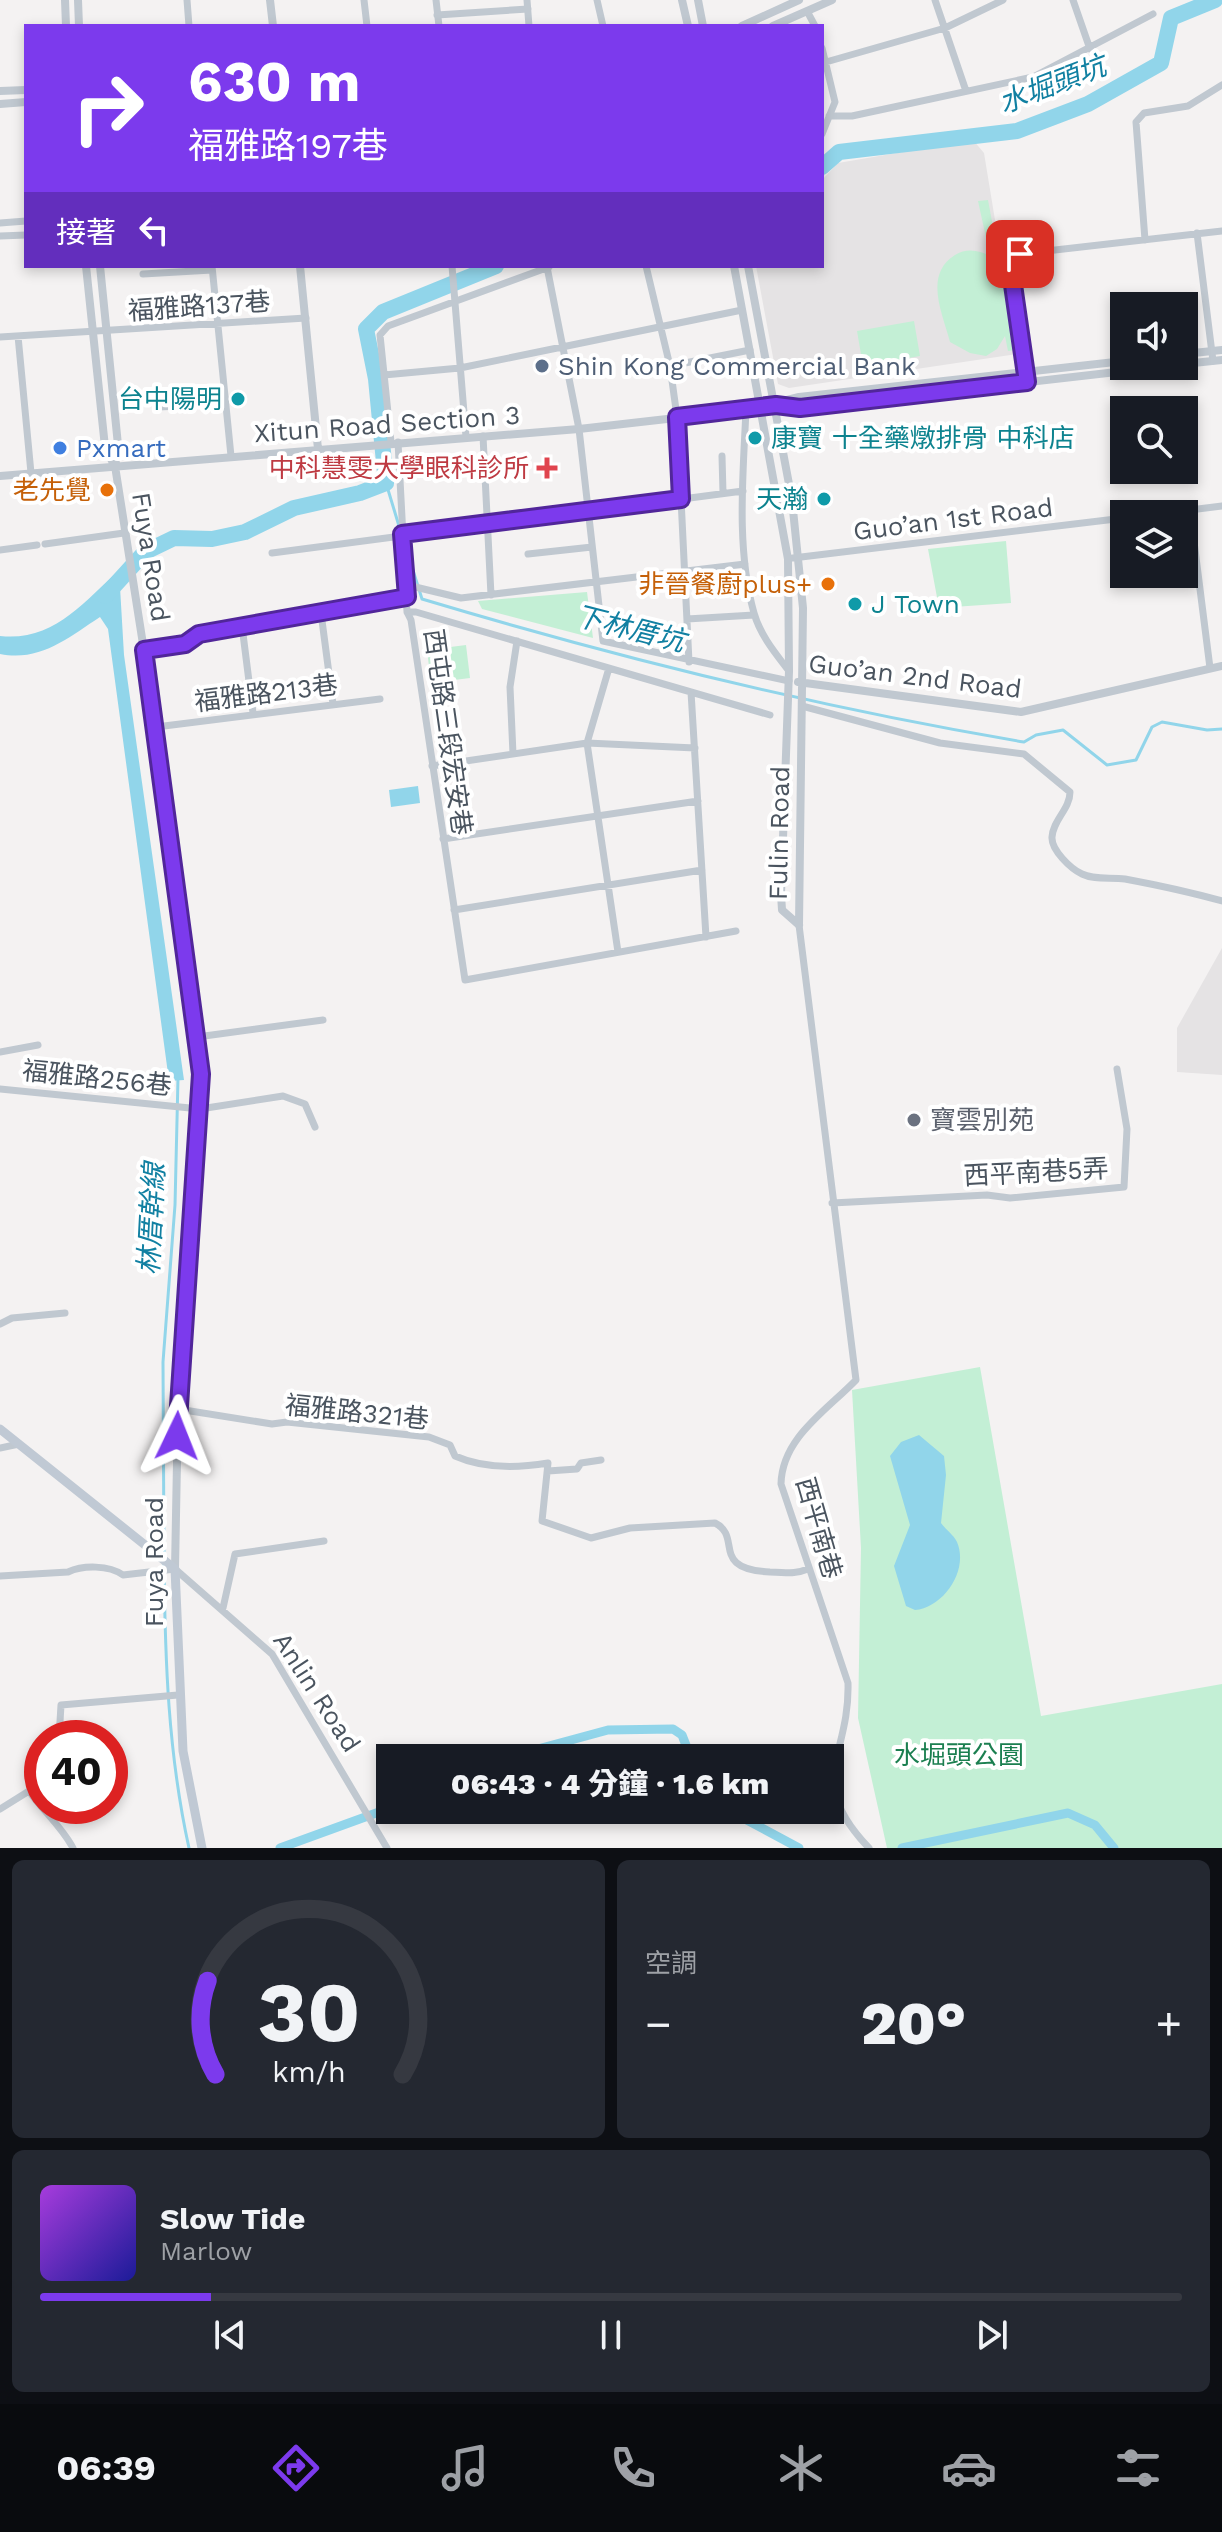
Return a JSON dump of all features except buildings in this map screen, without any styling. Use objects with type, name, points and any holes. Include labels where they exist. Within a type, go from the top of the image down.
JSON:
[{"type":"main road","name":"Anlin Road","points":[[0,1429],[159,1554],[171,1568]]},
{"type":"main road","name":"Fuya Road","points":[[171,1568],[175,1695],[202,1848]]},
{"type":"street","points":[[65,0],[66,24]]},
{"type":"street","points":[[78,0],[79,24]]},
{"type":"street","points":[[187,0],[189,24]]},
{"type":"street","points":[[270,0],[273,24]]},
{"type":"street","points":[[364,0],[367,24]]},
{"type":"street","points":[[436,0],[439,24]]},
{"type":"street","points":[[597,0],[603,24]]},
{"type":"street","points":[[682,0],[688,24]]},
{"type":"street","points":[[698,0],[703,24]]},
{"type":"street","points":[[746,24],[799,0]]},
{"type":"street","points":[[778,24],[832,0]]},
{"type":"street","points":[[935,0],[966,91]]},
{"type":"street","points":[[826,62],[945,28],[1003,0]]},
{"type":"street","points":[[1073,0],[1090,49]]},
{"type":"street","points":[[437,15],[528,5]]},
{"type":"street","points":[[807,11],[814,24]]},
{"type":"street","points":[[829,116],[852,116],[1033,77],[1153,14]]},
{"type":"street","points":[[824,55],[835,102],[824,129]]},
{"type":"street","points":[[1145,240],[1136,122],[1144,113],[1188,106],[1222,85]]},
{"type":"street","points":[[0,91],[24,90]]},
{"type":"street","points":[[0,104],[24,102]]},
{"type":"street","points":[[0,223],[24,221]]},
{"type":"street","points":[[1027,382],[1010,264],[1020,254],[1222,231]]},
{"type":"street","points":[[1197,233],[1212,351],[1218,361],[1198,363]]},
{"type":"street","points":[[0,236],[24,235]]},
{"type":"street","name":"Fuya Road","points":[[86,268],[105,447],[115,466]]},
{"type":"street","name":"Fuya Road","points":[[100,268],[118,445],[115,466],[156,727],[197,1037],[200,1109],[178,1409],[171,1568]]},
{"type":"street","points":[[143,274],[212,268],[231,456]]},
{"type":"street","points":[[300,268],[318,449]]},
{"type":"street","points":[[452,268],[466,437]]},
{"type":"street","name":"西屯路三段宏安巷","points":[[546,268],[388,326],[380,335],[407,585],[407,612],[411,620],[465,980],[618,952]]},
{"type":"street","points":[[549,268],[579,429],[603,641],[689,662],[789,676]]},
{"type":"street","points":[[646,268],[670,366],[677,417],[689,662]]},
{"type":"street","name":"Fulin Road","points":[[734,268],[788,559],[789,676],[781,894],[782,910],[799,925]]},
{"type":"street","name":"Fulin Road","points":[[748,268],[776,405],[800,557],[799,925]]},
{"type":"street","points":[[384,375],[460,368],[742,310]]},
{"type":"street","name":"福雅路137巷","points":[[0,337],[217,326],[306,318]]},
{"type":"street","points":[[18,336],[31,473]]},
{"type":"street","points":[[670,366],[750,350]]},
{"type":"street","points":[[1198,352],[1222,350]]},
{"type":"street","name":"Xitun Road Section 3","points":[[0,476],[579,429],[746,410],[799,397],[1110,363]]},
{"type":"street","name":"Xitun Road Section 3","points":[[776,405],[800,408],[1110,373]]},
{"type":"street","points":[[158,408],[225,405]]},
{"type":"street","points":[[746,410],[743,491],[745,564],[754,615],[789,676]]},
{"type":"street","points":[[483,436],[491,595]]},
{"type":"street","points":[[722,456],[723,493]]},
{"type":"street","points":[[272,553],[487,522],[743,491]]},
{"type":"street","points":[[1198,509],[1222,506]]},
{"type":"street","name":"Guo’an 1st Road","points":[[788,559],[1110,520]]},
{"type":"street","points":[[0,550],[124,533]]},
{"type":"street","points":[[528,554],[592,547]]},
{"type":"street","points":[[407,585],[461,598],[745,564]]},
{"type":"street","points":[[1198,573],[1210,668]]},
{"type":"street","points":[[144,650],[185,644],[199,634],[407,597]]},
{"type":"street","points":[[407,612],[770,715]]},
{"type":"street","points":[[321,613],[333,704]]},
{"type":"street","points":[[687,619],[754,615]]},
{"type":"street","points":[[242,626],[253,713]]},
{"type":"street","points":[[513,754],[510,687],[517,641]]},
{"type":"street","name":"Guo’an 2nd Road","points":[[789,676],[802,682],[1021,712],[1222,666]]},
{"type":"street","points":[[609,668],[587,743],[618,952],[736,931]]},
{"type":"street","points":[[691,692],[706,937]]},
{"type":"street","name":"福雅路213巷","points":[[156,727],[380,699]]},
{"type":"street","points":[[802,700],[940,743],[1010,749],[1024,754],[1070,792],[1070,801],[1056,822],[1051,838],[1053,847],[1074,869],[1085,876],[1122,879],[1222,901]]},
{"type":"street","points":[[432,766],[587,743],[695,748]]},
{"type":"street","points":[[443,839],[698,801]]},
{"type":"street","points":[[454,910],[702,870]]},
{"type":"street","name":"西平南巷","points":[[799,925],[856,1380],[798,1436],[782,1463],[781,1484],[848,1683],[847,1710],[834,1762],[833,1789],[848,1826],[869,1848]]},
{"type":"street","points":[[197,1037],[323,1020]]},
{"type":"street","points":[[0,1052],[38,1045]]},
{"type":"street","name":"西平南巷5弄","points":[[832,1203],[987,1195],[1010,1198],[1124,1187],[1127,1129],[1117,1069]]},
{"type":"street","name":"福雅路256巷","points":[[0,1089],[200,1109],[290,1097],[305,1104],[315,1127]]},
{"type":"street","points":[[0,1324],[12,1318],[65,1313]]},
{"type":"street","name":"福雅路321巷","points":[[178,1409],[272,1424],[287,1422],[429,1437],[450,1445],[455,1456],[470,1462],[499,1466],[548,1463],[548,1471]]},
{"type":"street","points":[[0,1448],[19,1444]]},
{"type":"street","points":[[601,1460],[581,1463],[577,1469],[548,1471],[542,1521],[591,1538],[630,1528],[715,1523],[723,1530],[734,1561],[744,1569],[791,1575],[808,1569]]},
{"type":"street","points":[[223,1608],[235,1554],[324,1541]]},
{"type":"street","points":[[0,1576],[68,1572],[77,1568],[114,1569],[123,1575],[171,1568]]},
{"type":"street","name":"Anlin Road","points":[[171,1568],[223,1608],[272,1654],[387,1848]]},
{"type":"street","points":[[60,1720],[61,1705],[175,1695]]},
{"type":"street","points":[[0,1809],[29,1791],[51,1821],[66,1834],[73,1848]]},
{"type":"shaded area","points":[[973,140],[984,153],[1017,354],[789,388],[778,384],[756,268],[824,268],[824,178],[838,163]]},
{"type":"shaded area","points":[[1222,948],[1222,1075],[1177,1072],[1177,1028]]},
{"type":"green space","points":[[988,200],[1016,350],[1008,351],[1005,336],[997,349],[986,356],[970,353],[950,342],[940,307],[938,284],[945,263],[955,255],[972,251],[990,256],[978,201]]},
{"type":"green space","points":[[914,321],[920,356],[863,366],[857,331]]},
{"type":"green space","points":[[1006,541],[1011,603],[939,608],[928,549]]},
{"type":"green space","points":[[587,592],[593,638],[482,609],[478,601]]},
{"type":"green space","points":[[466,645],[470,678],[431,683],[427,650]]},
{"type":"green space","name":"水堀頭公園","points":[[980,1367],[1041,1716],[1222,1684],[1222,1848],[887,1848],[858,1718],[861,1548],[852,1390]]},
{"type":"water","points":[[119,570],[124,655],[184,1080],[169,1081],[108,629],[100,617],[65,640],[41,651],[28,655],[0,654],[0,636],[36,633],[52,626],[80,607]]},
{"type":"water","points":[[418,786],[420,803],[391,807],[389,790]]},
{"type":"water","points":[[919,1435],[944,1456],[946,1475],[941,1523],[957,1542],[960,1564],[944,1595],[915,1610],[906,1606],[894,1566],[910,1525],[890,1456],[901,1442]]},
{"type":"waterway","name":"水堀頭坑","points":[[824,165],[839,152],[1017,131],[1088,104],[1161,63],[1171,18],[1215,0]]},
{"type":"waterway","name":"下林厝坑","points":[[105,596],[145,552],[174,538],[212,539],[245,532],[294,508],[360,493],[386,483],[376,379],[366,329],[383,312],[491,268]]},
{"type":"waterway","name":"下林厝坑","points":[[386,483],[399,526]]},
{"type":"waterway","name":"下林厝坑","points":[[406,548],[422,599],[646,661],[872,714],[1024,742],[1036,735],[1063,730],[1107,765],[1136,760],[1152,727],[1162,722],[1207,730],[1222,729]]},
{"type":"waterway","name":"林厝幹線","points":[[164,1554],[163,1362],[175,1205],[178,1078]]},
{"type":"waterway","name":"林厝幹線","points":[[164,1562],[169,1706],[176,1777],[189,1848]]},
{"type":"waterway","points":[[556,1744],[608,1730],[673,1729],[682,1735],[686,1744]]},
{"type":"waterway","points":[[280,1848],[376,1813]]},
{"type":"waterway","points":[[902,1848],[1068,1813],[1095,1825],[1114,1848]]},
{"type":"waterway","points":[[754,1824],[799,1848]]},
{"type":"place","name":"Shin Kong Commercial Bank","points":[[542,366]]},
{"type":"place","name":"台中陽明","points":[[238,399]]},
{"type":"place","name":"康寶 十全藥燉排骨 中科店","points":[[755,438]]},
{"type":"place","name":"Pxmart","points":[[60,448]]},
{"type":"place","name":"中科慧雯大學眼科診所","points":[[547,468]]},
{"type":"place","name":"老先覺","points":[[107,490]]},
{"type":"place","name":"天瀚","points":[[824,499]]},
{"type":"place","name":"非晉餐廚plus+","points":[[828,584]]},
{"type":"place","name":"J Town","points":[[855,604]]},
{"type":"place","name":"寶雲別苑","points":[[914,1120]]},
{"type":"route","points":[[177,1436],[201,1074],[144,650],[185,644],[199,634],[407,597],[402,534],[681,499],[677,417],[776,405],[800,408],[1027,382],[1010,264],[1020,254]]}]
